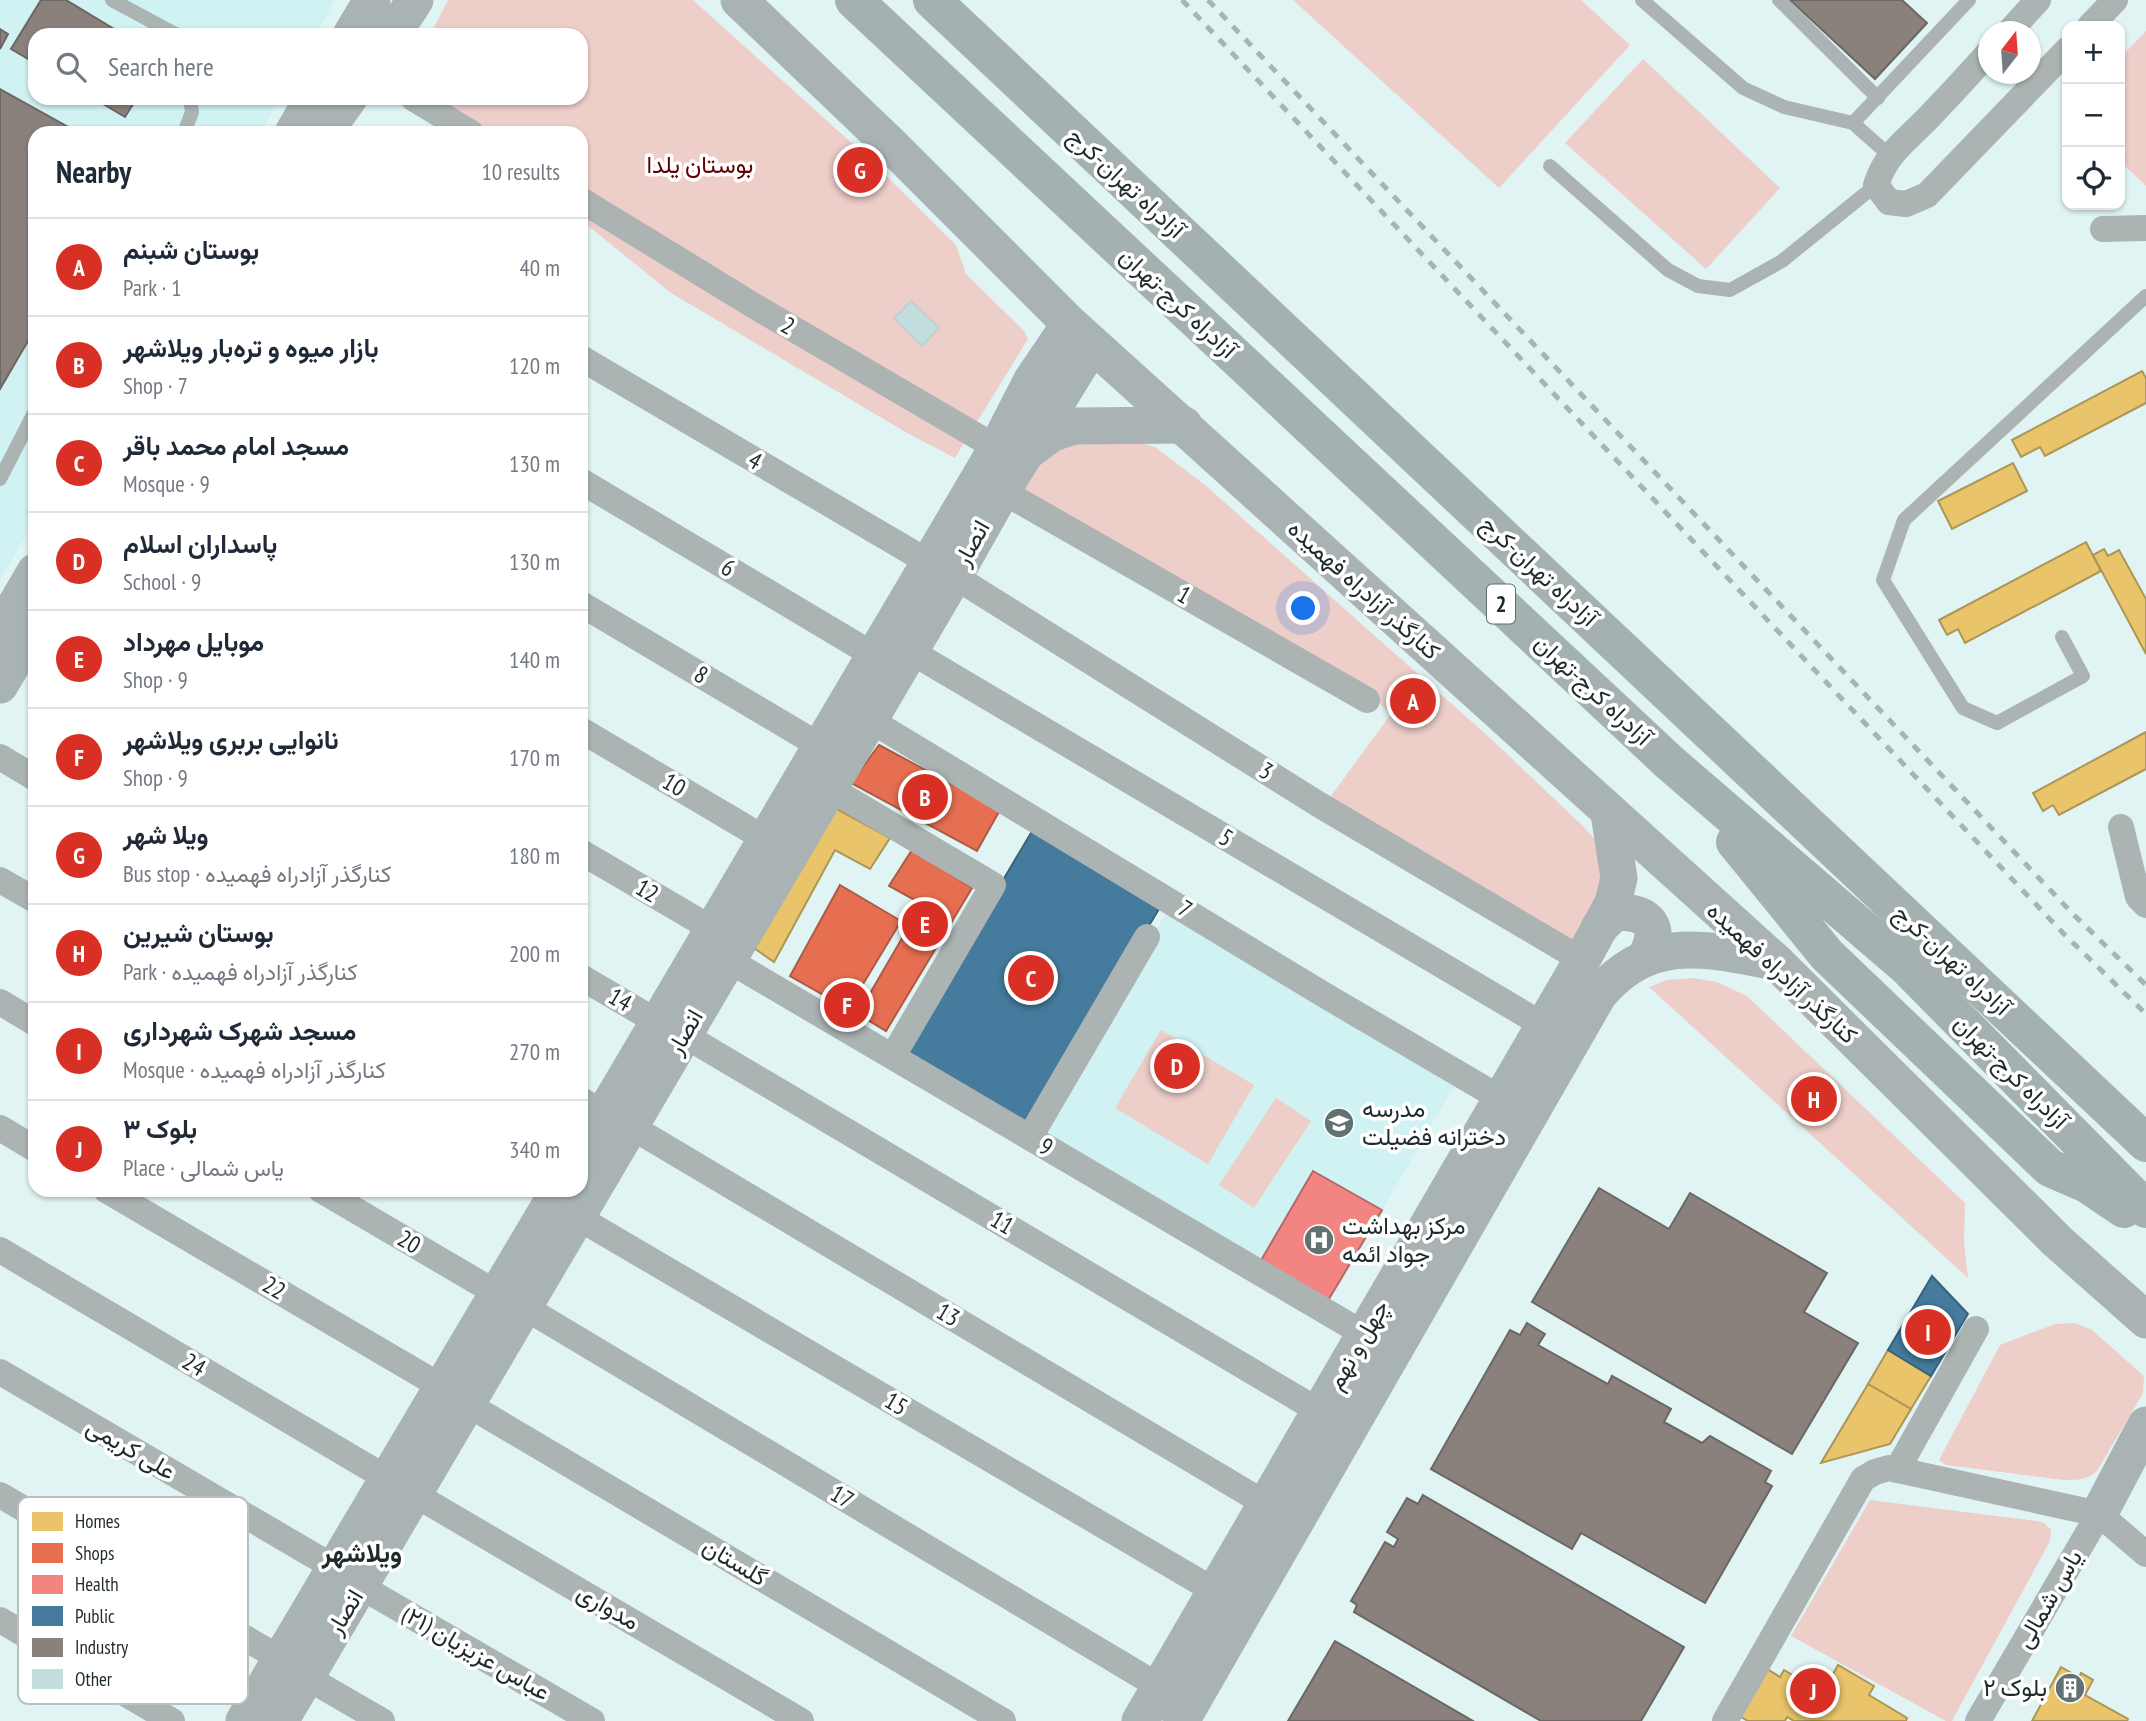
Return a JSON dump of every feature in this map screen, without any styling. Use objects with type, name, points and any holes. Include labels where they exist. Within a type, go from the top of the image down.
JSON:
[{"type":"highway","name":"آزادراه کرج-تهران","points":[[854,0],[1670,762],[1906,965],[2146,1209]]},
{"type":"highway","name":"آزادراه تهران-کرج","points":[[932,0],[2146,1143]]},
{"type":"highway","points":[[1670,762],[1827,955],[2050,1168],[2087,1184],[2146,1224]]},
{"type":"street","points":[[355,28],[372,0]]},
{"type":"street","points":[[397,28],[415,0]]},
{"type":"street","name":"کنارگذر آزادراه فهمیده","points":[[739,0],[895,149],[1081,335],[1184,425],[1776,962],[2057,1241],[2145,1322]]},
{"type":"street","points":[[2019,21],[2038,0]]},
{"type":"street","points":[[2095,21],[2115,0]]},
{"type":"street","points":[[1978,65],[1889,155],[1876,185],[1889,202],[1906,204],[1927,195],[2062,55]]},
{"type":"street","points":[[425,105],[460,126]]},
{"type":"street","name":"2","points":[[588,204],[756,307],[1011,451]]},
{"type":"street","points":[[2103,229],[2146,228]]},
{"type":"street","name":"انصار","points":[[942,570],[1002,491],[1032,380],[1081,335]]},
{"type":"street","name":"4","points":[[588,362],[942,570]]},
{"type":"street","points":[[1011,451],[1073,426],[1184,425]]},
{"type":"street","name":"انصار","points":[[721,945],[767,840],[822,747],[893,653],[1011,451]]},
{"type":"street","name":"6","points":[[588,485],[893,653]]},
{"type":"street","name":"1","points":[[1002,491],[1367,700]]},
{"type":"street","name":"3","points":[[942,570],[1318,804],[1582,960]]},
{"type":"street","name":"8","points":[[588,608],[822,747]]},
{"type":"street","points":[[0,685],[23,639],[28,611]]},
{"type":"street","name":"انصار","points":[[588,1141],[605,1113],[671,1029],[721,945],[829,788],[870,720],[893,653]]},
{"type":"street","name":"5","points":[[893,653],[1543,1025]]},
{"type":"street","name":"7","points":[[870,720],[1500,1098]]},
{"type":"street","name":"10","points":[[588,734],[767,840]]},
{"type":"street","points":[[0,757],[28,774]]},
{"type":"street","points":[[829,788],[993,885],[893,1056]]},
{"type":"street","name":"چهل و نهم","points":[[1140,1721],[1613,903],[1619,878],[1609,813]]},
{"type":"street","points":[[2121,827],[2138,897],[2146,905]]},
{"type":"street","name":"12","points":[[588,857],[721,945]]},
{"type":"street","points":[[0,880],[28,896]]},
{"type":"street","points":[[1599,928],[1615,912],[1636,914],[1646,919],[1655,936],[1646,958]]},
{"type":"street","points":[[1030,1137],[1147,937]]},
{"type":"street","name":"9","points":[[721,945],[893,1056],[1364,1334]]},
{"type":"street","name":"چهل و نهم","points":[[1181,1721],[1599,994],[1628,967],[1664,951],[1705,950],[1776,962]]},
{"type":"street","name":"14","points":[[588,981],[671,1029]]},
{"type":"street","points":[[0,1002],[28,1019]]},
{"type":"street","name":"11","points":[[671,1029],[1319,1412]]},
{"type":"street","name":"انصار","points":[[588,1143],[605,1113]]},
{"type":"street","name":"13","points":[[605,1113],[1266,1504]]},
{"type":"street","points":[[0,1128],[28,1145]]},
{"type":"street","name":"22","points":[[118,1197],[455,1395]]},
{"type":"street","name":"20","points":[[333,1197],[511,1300]]},
{"type":"street","name":"انصار","points":[[244,1721],[294,1668],[511,1300],[556,1199]]},
{"type":"street","name":"15","points":[[556,1199],[1215,1591]]},
{"type":"street","name":"24","points":[[0,1250],[401,1487]]},
{"type":"street","name":"17","points":[[511,1300],[1160,1687]]},
{"type":"street","points":[[1897,1470],[1976,1329]]},
{"type":"street","name":"علی کریمی","points":[[0,1372],[212,1497]]},
{"type":"street","name":"گلستان","points":[[455,1395],[1003,1721]]},
{"type":"street","points":[[2099,1514],[2146,1424]]},
{"type":"street","points":[[1725,1721],[1863,1479],[1875,1472],[1889,1468],[2099,1514],[2146,1554]]},
{"type":"street","name":"مدواری","points":[[401,1487],[801,1721]]},
{"type":"street","points":[[0,1495],[18,1506]]},
{"type":"street","name":"یاس شمالی","points":[[1978,1721],[2099,1514]]},
{"type":"street","name":"علی کریمی","points":[[248,1519],[347,1577]]},
{"type":"street","name":"عباس عزیزیان (۲۱)","points":[[347,1577],[592,1721]]},
{"type":"street","points":[[0,1620],[18,1631]]},
{"type":"street","points":[[248,1641],[382,1721]]},
{"type":"street","name":"انصار","points":[[280,1721],[294,1668]]},
{"type":"street","points":[[143,1704],[172,1721]]},
{"type":"lane","points":[[112,0],[164,28]]},
{"type":"lane","points":[[1642,0],[1743,88],[1784,107],[1853,123],[1889,155]]},
{"type":"lane","points":[[1779,0],[1878,98]]},
{"type":"lane","points":[[1853,123],[1969,0]]},
{"type":"lane","points":[[187,126],[192,112],[191,105]]},
{"type":"lane","points":[[1549,166],[1668,270],[1698,286],[1730,290],[1782,261],[1876,185]]},
{"type":"lane","points":[[2062,637],[2083,676],[1997,723],[1963,708],[1883,580],[1904,520],[2146,296]]},
{"type":"lane","points":[[0,479],[28,425]]},
{"type":"shaded area","points":[[0,0],[335,0],[320,28],[28,28],[28,105],[277,105],[264,126],[28,126],[28,532],[0,580]]},
{"type":"shaded area","points":[[1173,902],[1461,1075],[1382,1210],[1313,1171],[1256,1269],[1034,1139]]},
{"type":"green space","name":"بوستان یلدا","points":[[448,0],[693,0],[865,155],[956,245],[966,274],[1024,331],[1028,339],[955,458],[909,434],[671,293],[588,226],[588,126],[464,126],[439,105],[588,105],[588,28],[434,28]]},
{"type":"green space","points":[[1293,0],[1581,0],[1630,45],[1499,188]]},
{"type":"green space","points":[[2146,31],[2146,186],[2125,166],[2125,53]]},
{"type":"green space","points":[[1643,59],[1780,188],[1706,269],[1565,143]]},
{"type":"green space","points":[[1135,441],[1155,447],[1205,485],[1489,737],[1584,827],[1596,841],[1606,874],[1581,946],[1328,800],[1391,714],[1362,688],[1013,489],[1056,444]]},
{"type":"green space","points":[[1693,978],[1717,982],[1747,996],[1965,1203],[1964,1243],[1968,1278],[1649,987],[1667,980]]},
{"type":"green space","points":[[1161,1030],[1254,1085],[1208,1164],[1115,1108]]},
{"type":"green space","points":[[1276,1098],[1311,1121],[1254,1208],[1219,1185]]},
{"type":"green space","points":[[2075,1323],[2092,1330],[2144,1376],[2143,1393],[2097,1471],[2082,1479],[2064,1480],[1946,1465],[1939,1460],[2000,1345],[2055,1324]]},
{"type":"green space","points":[[1870,1500],[2043,1522],[2051,1530],[2050,1541],[1952,1721],[1946,1721],[1791,1636]]},
{"type":"building: Homes","points":[[2142,371],[2146,378],[2146,403],[2045,456],[2040,447],[2021,457],[2012,440]]},
{"type":"building: Homes","points":[[2013,463],[2027,491],[1952,529],[1938,501]]},
{"type":"building: Homes","points":[[2086,542],[2101,571],[1965,643],[1958,629],[1947,635],[1939,620]]},
{"type":"building: Homes","points":[[2104,549],[2108,556],[2119,550],[2146,599],[2146,654],[2093,555]]},
{"type":"building: Homes","points":[[2146,732],[2146,769],[2059,815],[2053,805],[2043,811],[2033,793]]},
{"type":"building: Homes","points":[[828,804],[890,838],[870,869],[835,850],[774,962],[748,944]]},
{"type":"building: Homes","points":[[1888,1350],[1931,1376],[1911,1409],[1868,1384]]},
{"type":"building: Homes","points":[[1868,1384],[1911,1409],[1890,1444],[1821,1463]]},
{"type":"building: Homes","points":[[1813,1665],[1832,1676],[1838,1665],[1874,1686],[1869,1695],[1907,1718],[1906,1721],[1794,1721],[1787,1717],[1785,1721],[1748,1721],[1739,1716],[1767,1669],[1780,1677],[1784,1670],[1803,1681]]},
{"type":"building: Homes","name":"بلوک ۲","points":[[2061,1667],[2079,1677],[2081,1673],[2093,1680],[2085,1695],[2128,1719],[2127,1721],[2032,1721]]},
{"type":"building: Shops","points":[[879,745],[1000,810],[977,851],[851,783]]},
{"type":"building: Shops","points":[[912,850],[972,888],[886,1031],[858,1014],[922,904],[889,886]]},
{"type":"building: Shops","points":[[840,885],[901,921],[848,1009],[790,976]]},
{"type":"building: Health","name":"مرکز بهداشت جواد ائمه","points":[[1313,1171],[1382,1210],[1323,1309],[1256,1269]]},
{"type":"building: Public","points":[[1038,821],[1166,897],[1025,1134],[897,1059]]},
{"type":"building: Public","points":[[1932,1276],[1968,1314],[1931,1376],[1888,1350]]},
{"type":"building: Industry","points":[[41,0],[66,0],[112,28],[28,28],[28,59],[11,49]]},
{"type":"building: Industry","points":[[1790,0],[1902,0],[1927,23],[1875,79]]},
{"type":"building: Industry","points":[[0,29],[8,34],[0,49]]},
{"type":"building: Industry","points":[[0,89],[66,126],[28,126],[28,341],[0,389]]},
{"type":"building: Industry","points":[[105,105],[133,105],[125,117]]},
{"type":"building: Industry","points":[[1599,1188],[1669,1229],[1690,1193],[1827,1273],[1804,1312],[1858,1343],[1792,1454],[1532,1302]]},
{"type":"building: Industry","points":[[1527,1323],[1545,1334],[1538,1345],[1608,1384],[1612,1376],[1671,1409],[1664,1422],[1702,1443],[1710,1436],[1771,1471],[1765,1482],[1772,1486],[1705,1603],[1581,1533],[1572,1549],[1431,1469],[1510,1330],[1520,1335]]},
{"type":"building: Industry","points":[[1423,1495],[1684,1647],[1641,1721],[1541,1721],[1354,1612],[1357,1605],[1351,1601],[1385,1542],[1394,1547],[1398,1539],[1387,1532],[1407,1498],[1418,1504]]},
{"type":"building: Industry","points":[[1335,1641],[1473,1721],[1288,1721]]},
{"type":"building: Other","points":[[911,301],[939,328],[922,346],[894,318]]},
{"type":"railway","points":[[1182,0],[2063,933],[2146,1014]]},
{"type":"railway","points":[[1208,0],[2072,913],[2146,985]]},
{"type":"place","name":"ویلا شهر","points":[[860,170]]},
{"type":"place","name":"بوستان شبنم","points":[[1413,701]]},
{"type":"place","name":"بازار میوه و تره‌بار ویلاشهر","points":[[925,797]]},
{"type":"place","name":"موبایل مهرداد","points":[[925,924]]},
{"type":"place","name":"مسجد امام محمد باقر","points":[[1031,978]]},
{"type":"place","name":"نانوایی بربری ویلاشهر","points":[[847,1005]]},
{"type":"place","name":"پاسداران اسلام","points":[[1177,1066]]},
{"type":"place","name":"بوستان شیرین","points":[[1814,1099]]},
{"type":"place","name":"مدرسه دخترانه فضیلت","points":[[1339,1123]]},
{"type":"place","name":"مرکز بهداشت جواد ائمه","points":[[1319,1240]]},
{"type":"place","name":"مسجد شهرک شهرداری","points":[[1928,1332]]},
{"type":"place","name":"بلوک ۲","points":[[2070,1688]]},
{"type":"place","name":"بلوک ۳","points":[[1813,1691]]},
{"type":"district","name":"ویلاشهر","points":[[362,1553]]}]
